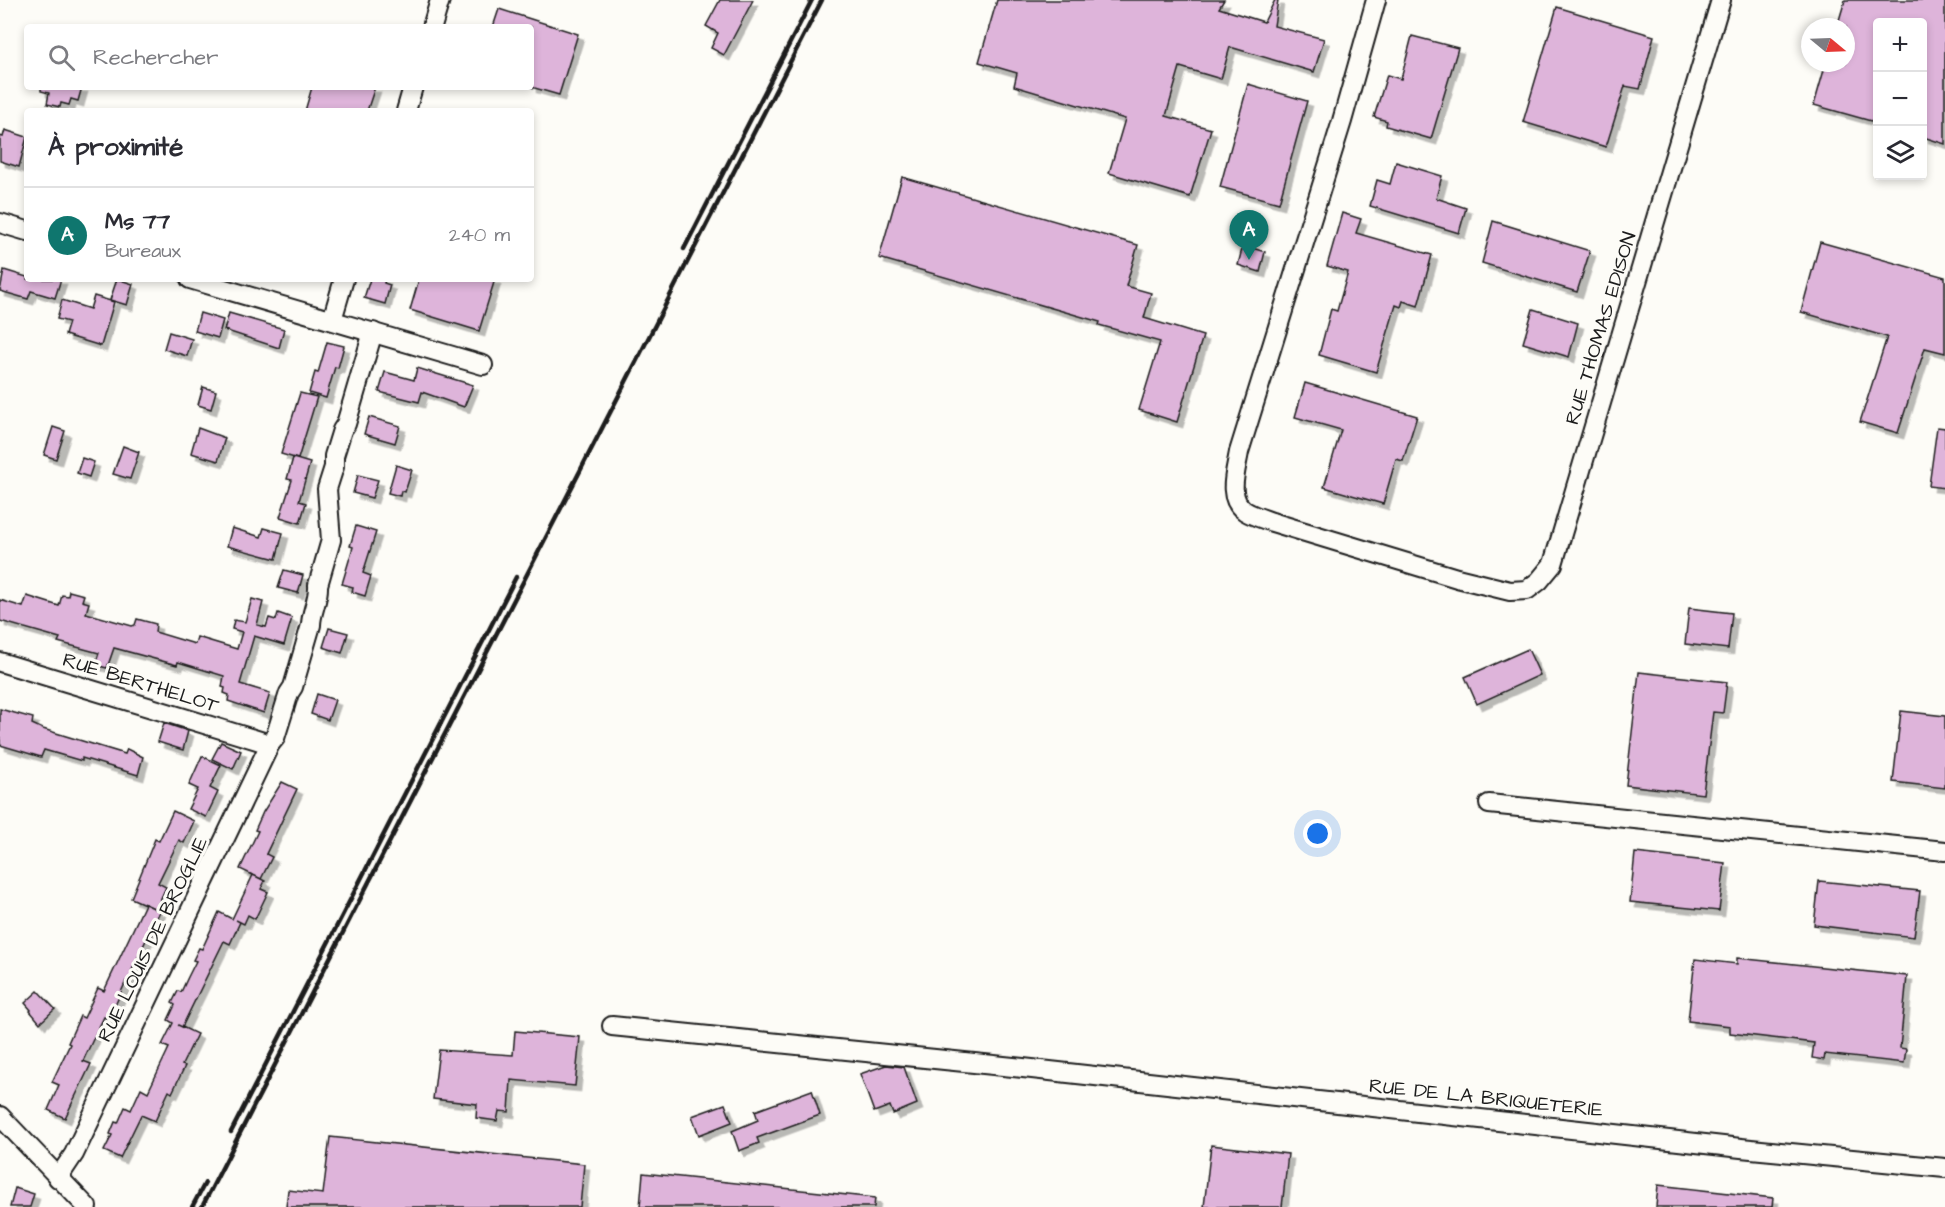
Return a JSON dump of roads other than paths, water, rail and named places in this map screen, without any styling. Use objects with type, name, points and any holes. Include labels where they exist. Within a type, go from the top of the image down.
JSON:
[{"type":"street","points":[[433,24],[440,0]]},
{"type":"street","name":"RUE THOMAS EDISON","points":[[1376,0],[1342,121],[1239,453],[1233,488],[1238,503],[1246,512],[1272,522],[1457,578],[1510,591],[1527,590],[1539,581],[1553,564],[1721,0]]},
{"type":"street","points":[[407,108],[412,90]]},
{"type":"street","points":[[0,223],[24,230]]},
{"type":"street","points":[[200,282],[483,365]]},
{"type":"street","points":[[332,320],[343,282]]},
{"type":"street","name":"RUE LOUIS DE BROGLIE","points":[[58,1178],[74,1154],[270,744],[275,738],[311,625],[318,585],[331,540],[327,489],[334,456],[346,424],[373,332]]},
{"type":"street","name":"RUE BERTHELOT","points":[[0,662],[270,744]]},
{"type":"street","points":[[1489,804],[1945,851]]},
{"type":"street","name":"RUE DE LA BRIQUETERIE","points":[[612,1026],[1945,1168]]},
{"type":"street","points":[[0,1116],[87,1207]]},
{"type":"street","points":[[36,1155],[74,1154]]},
{"type":"railway","points":[[684,249],[812,0]]},
{"type":"railway","points":[[202,1207],[822,0]]},
{"type":"railway","points":[[231,1132],[516,577]]},
{"type":"railway","points":[[192,1207],[205,1183]]},
{"type":"place","name":"Ms 77","points":[[1249,260]]}]
